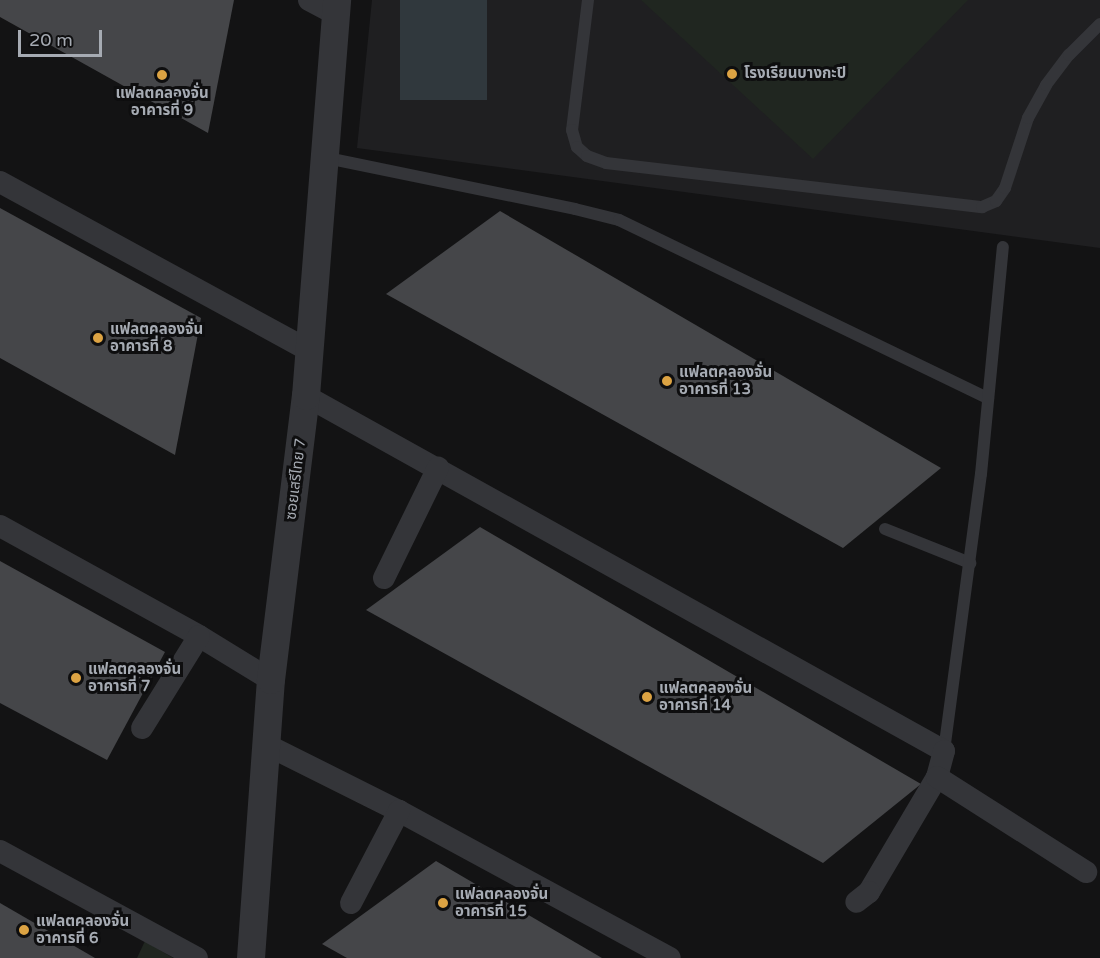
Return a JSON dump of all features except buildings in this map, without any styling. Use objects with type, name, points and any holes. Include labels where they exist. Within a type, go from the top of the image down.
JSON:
[{"type":"street","points":[[309,0],[336,7]]},
{"type":"street","name":"ซอยเสรีไทย 7","points":[[251,958],[271,680],[306,396],[327,158],[336,7]]},
{"type":"street","points":[[0,182],[310,351]]},
{"type":"street","points":[[306,396],[944,751],[937,777],[869,892],[856,902]]},
{"type":"street","points":[[384,578],[438,468]]},
{"type":"street","points":[[0,526],[198,636],[271,680]]},
{"type":"street","points":[[142,728],[198,636]]},
{"type":"street","points":[[267,745],[399,812],[670,958]]},
{"type":"street","points":[[937,777],[1086,872]]},
{"type":"street","points":[[351,903],[399,812]]},
{"type":"street","points":[[0,851],[162,950],[197,958]]},
{"type":"lane","points":[[588,0],[572,130],[576,147],[587,156],[606,163],[982,207],[996,201],[1005,188],[1028,118],[1046,86],[1069,55],[1100,24]]},
{"type":"lane","points":[[327,158],[619,220],[988,398]]},
{"type":"lane","points":[[944,751],[970,563],[1003,247]]},
{"type":"lane","points":[[885,529],[970,563]]},
{"type":"shaded area","name":"โรงเรียนบางกะปิ","points":[[372,0],[1100,0],[1100,248],[357,148]]},
{"type":"shaded area","points":[[400,0],[487,0],[487,100],[400,100]]},
{"type":"shaded area","points":[[641,0],[968,0],[813,159]]},
{"type":"shaded area","points":[[145,941],[173,958],[137,958]]},
{"type":"place","name":"โรงเรียนบางกะปิ","points":[[732,74]]},
{"type":"place","name":"แฟลตคลองจั่น อาคารที่ 9","points":[[162,75]]},
{"type":"place","name":"แฟลตคลองจั่น อาคารที่ 8","points":[[98,338]]},
{"type":"place","name":"แฟลตคลองจั่น อาคารที่ 13","points":[[667,381]]},
{"type":"place","name":"แฟลตคลองจั่น อาคารที่ 7","points":[[76,678]]},
{"type":"place","name":"แฟลตคลองจั่น อาคารที่ 14","points":[[647,697]]},
{"type":"place","name":"แฟลตคลองจั่น อาคารที่ 15","points":[[443,903]]},
{"type":"place","name":"แฟลตคลองจั่น อาคารที่ 6","points":[[24,930]]}]
